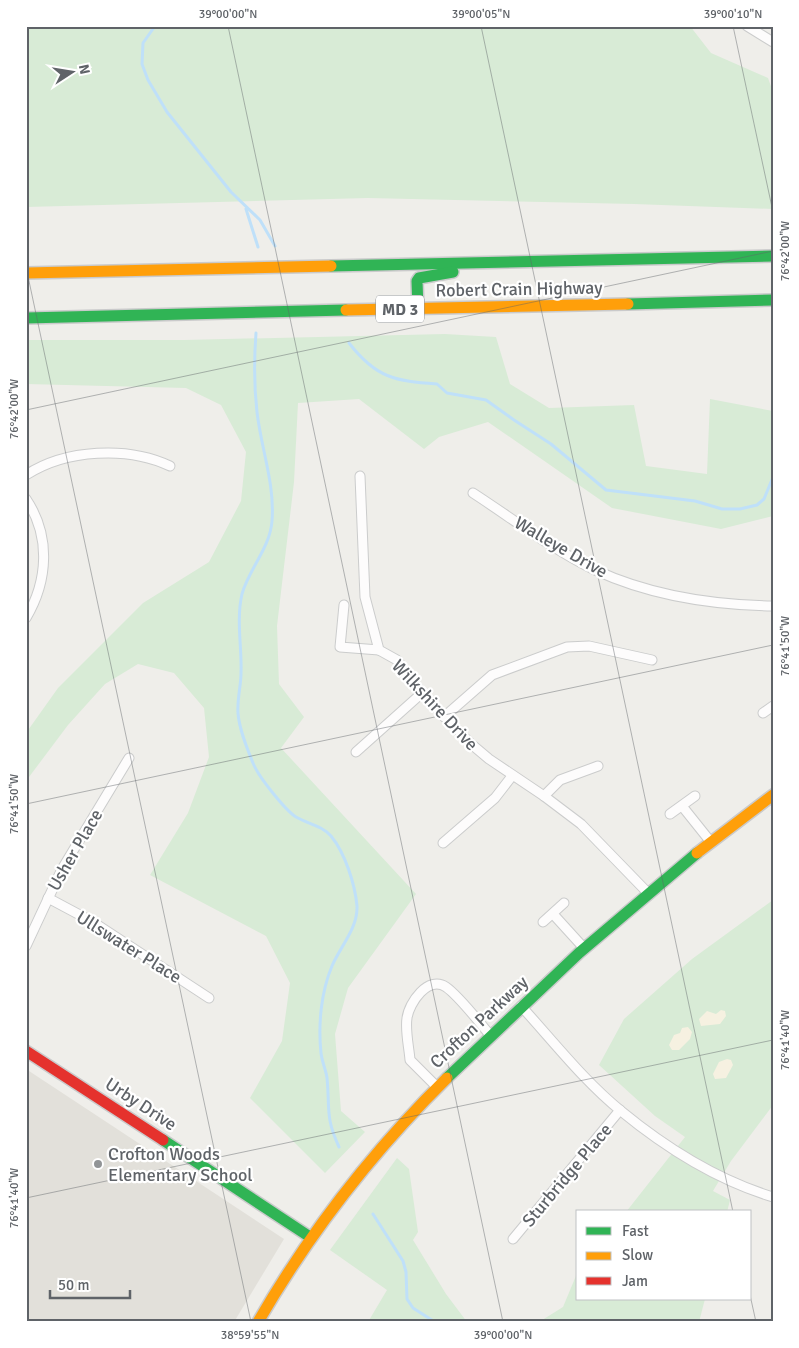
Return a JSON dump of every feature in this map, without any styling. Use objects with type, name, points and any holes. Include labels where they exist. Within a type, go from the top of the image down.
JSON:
[{"type":"main road","name":"Robert Crain Highway","points":[[26,273],[773,256]]},
{"type":"main road","points":[[418,309],[418,282],[424,276],[527,261]]},
{"type":"main road","name":"Robert Crain Highway","points":[[26,318],[773,300]]},
{"type":"main road","name":"Crofton Parkway","points":[[258,1322],[310,1237],[358,1173],[436,1086],[583,947],[710,841],[773,795]]},
{"type":"main road","name":"Urby Drive","points":[[26,1052],[310,1237]]},
{"type":"street","points":[[747,26],[773,42]]},
{"type":"street","points":[[26,475],[50,462],[76,455],[143,455],[170,466]]},
{"type":"street","name":"Wilkshire Drive","points":[[360,476],[365,597],[380,650],[397,660],[422,693],[444,717],[489,759],[544,796],[602,844],[648,892]]},
{"type":"street","name":"Walleye Drive","points":[[473,493],[571,556],[618,579],[675,595],[736,604],[773,606]]},
{"type":"street","points":[[26,499],[37,521],[43,540],[45,560],[42,582],[35,603],[26,618]]},
{"type":"street","points":[[344,605],[340,647],[380,650]]},
{"type":"street","points":[[444,717],[492,675],[567,647],[589,646],[652,660]]},
{"type":"street","points":[[356,752],[422,693]]},
{"type":"street","points":[[763,713],[773,706]]},
{"type":"street","name":"Usher Place","points":[[26,946],[75,845],[129,758]]},
{"type":"street","points":[[544,796],[560,780],[598,766]]},
{"type":"street","points":[[443,843],[495,798],[512,776]]},
{"type":"street","points":[[670,814],[695,796]]},
{"type":"street","points":[[682,806],[710,841]]},
{"type":"street","name":"Ullswater Place","points":[[48,898],[93,922],[209,998]]},
{"type":"street","points":[[544,922],[564,903]]},
{"type":"street","points":[[553,914],[583,947]]},
{"type":"street","points":[[436,1086],[410,1060],[407,1019],[409,1011],[424,988],[433,984],[445,987],[490,1035]]},
{"type":"street","points":[[521,1006],[620,1110],[691,1161],[727,1180],[773,1197]]},
{"type":"street","name":"Sturbridge Place","points":[[513,1239],[620,1110]]},
{"type":"shaded area","name":"Crofton Woods Elementary School","points":[[26,1069],[284,1239],[234,1322],[26,1322]]},
{"type":"green space","points":[[26,26],[690,26],[711,53],[768,78],[773,92],[773,209],[368,198],[26,207]]},
{"type":"green space","points":[[445,334],[496,337],[510,384],[549,408],[634,405],[646,466],[707,474],[710,399],[773,411],[773,516],[721,529],[612,508],[488,422],[439,437],[424,449],[359,399],[298,403],[294,482],[277,626],[279,684],[304,717],[281,748],[416,894],[348,988],[335,1034],[341,1111],[365,1132],[325,1173],[250,1098],[282,1041],[290,983],[266,936],[150,875],[188,813],[209,757],[204,708],[174,673],[138,664],[105,684],[68,725],[26,781],[26,733],[58,688],[143,603],[209,562],[241,501],[246,452],[221,405],[186,388],[26,384],[26,340],[184,340]]},
{"type":"green space","points":[[773,900],[773,1105],[731,1161],[713,1191],[730,1200],[728,1210],[628,1210],[685,1137],[655,1116],[599,1065],[624,1019],[692,959]]},
{"type":"green space","points":[[397,1158],[409,1169],[418,1232],[413,1240],[446,1294],[467,1322],[368,1322],[387,1290],[330,1250]]},
{"type":"green space","points":[[576,1276],[576,1300],[705,1300],[699,1322],[539,1322],[563,1307]]},
{"type":"sand","points":[[721,1010],[725,1011],[726,1016],[720,1024],[701,1026],[699,1019],[707,1011],[716,1014]]},
{"type":"sand","points":[[688,1027],[692,1032],[690,1039],[679,1050],[672,1050],[669,1045],[674,1035],[680,1033],[682,1028]]},
{"type":"sand","points":[[727,1059],[731,1060],[733,1065],[726,1078],[715,1079],[713,1074],[719,1062]]},
{"type":"waterway","points":[[155,26],[143,43],[142,64],[148,80],[167,112],[231,192],[260,220],[275,246]]},
{"type":"waterway","points":[[246,209],[258,247]]},
{"type":"waterway","points":[[256,333],[256,402],[271,493],[272,521],[267,540],[245,585],[240,604],[241,673],[238,713],[246,745],[260,776],[291,813],[323,829],[331,836],[345,860],[354,888],[357,906],[355,922],[328,976],[320,1020],[321,1053],[327,1078],[330,1120],[339,1147]]},
{"type":"waterway","points":[[349,343],[368,364],[387,376],[437,384],[447,393],[486,400],[551,444],[606,490],[695,501],[722,509],[740,509],[757,505],[764,499],[773,477]]},
{"type":"waterway","points":[[373,1214],[403,1261],[406,1272],[407,1299],[413,1308],[435,1322]]},
{"type":"traffic: fast","points":[[331,266],[773,256]]},
{"type":"traffic: fast","points":[[418,309],[417,281],[419,278],[453,272]]},
{"type":"traffic: fast","points":[[628,304],[773,300]]},
{"type":"traffic: fast","points":[[26,318],[346,310]]},
{"type":"traffic: fast","points":[[447,1078],[579,953],[697,853]]},
{"type":"traffic: fast","points":[[163,1140],[310,1237]]},
{"type":"traffic: slow","points":[[26,273],[331,266]]},
{"type":"traffic: slow","points":[[346,310],[628,304]]},
{"type":"traffic: slow","points":[[697,853],[773,795]]},
{"type":"traffic: slow","points":[[258,1322],[299,1256],[344,1194],[394,1134],[447,1078]]},
{"type":"traffic: jam","points":[[26,1051],[163,1140]]},
{"type":"place","name":"Crofton Woods Elementary School","points":[[98,1164]]}]
